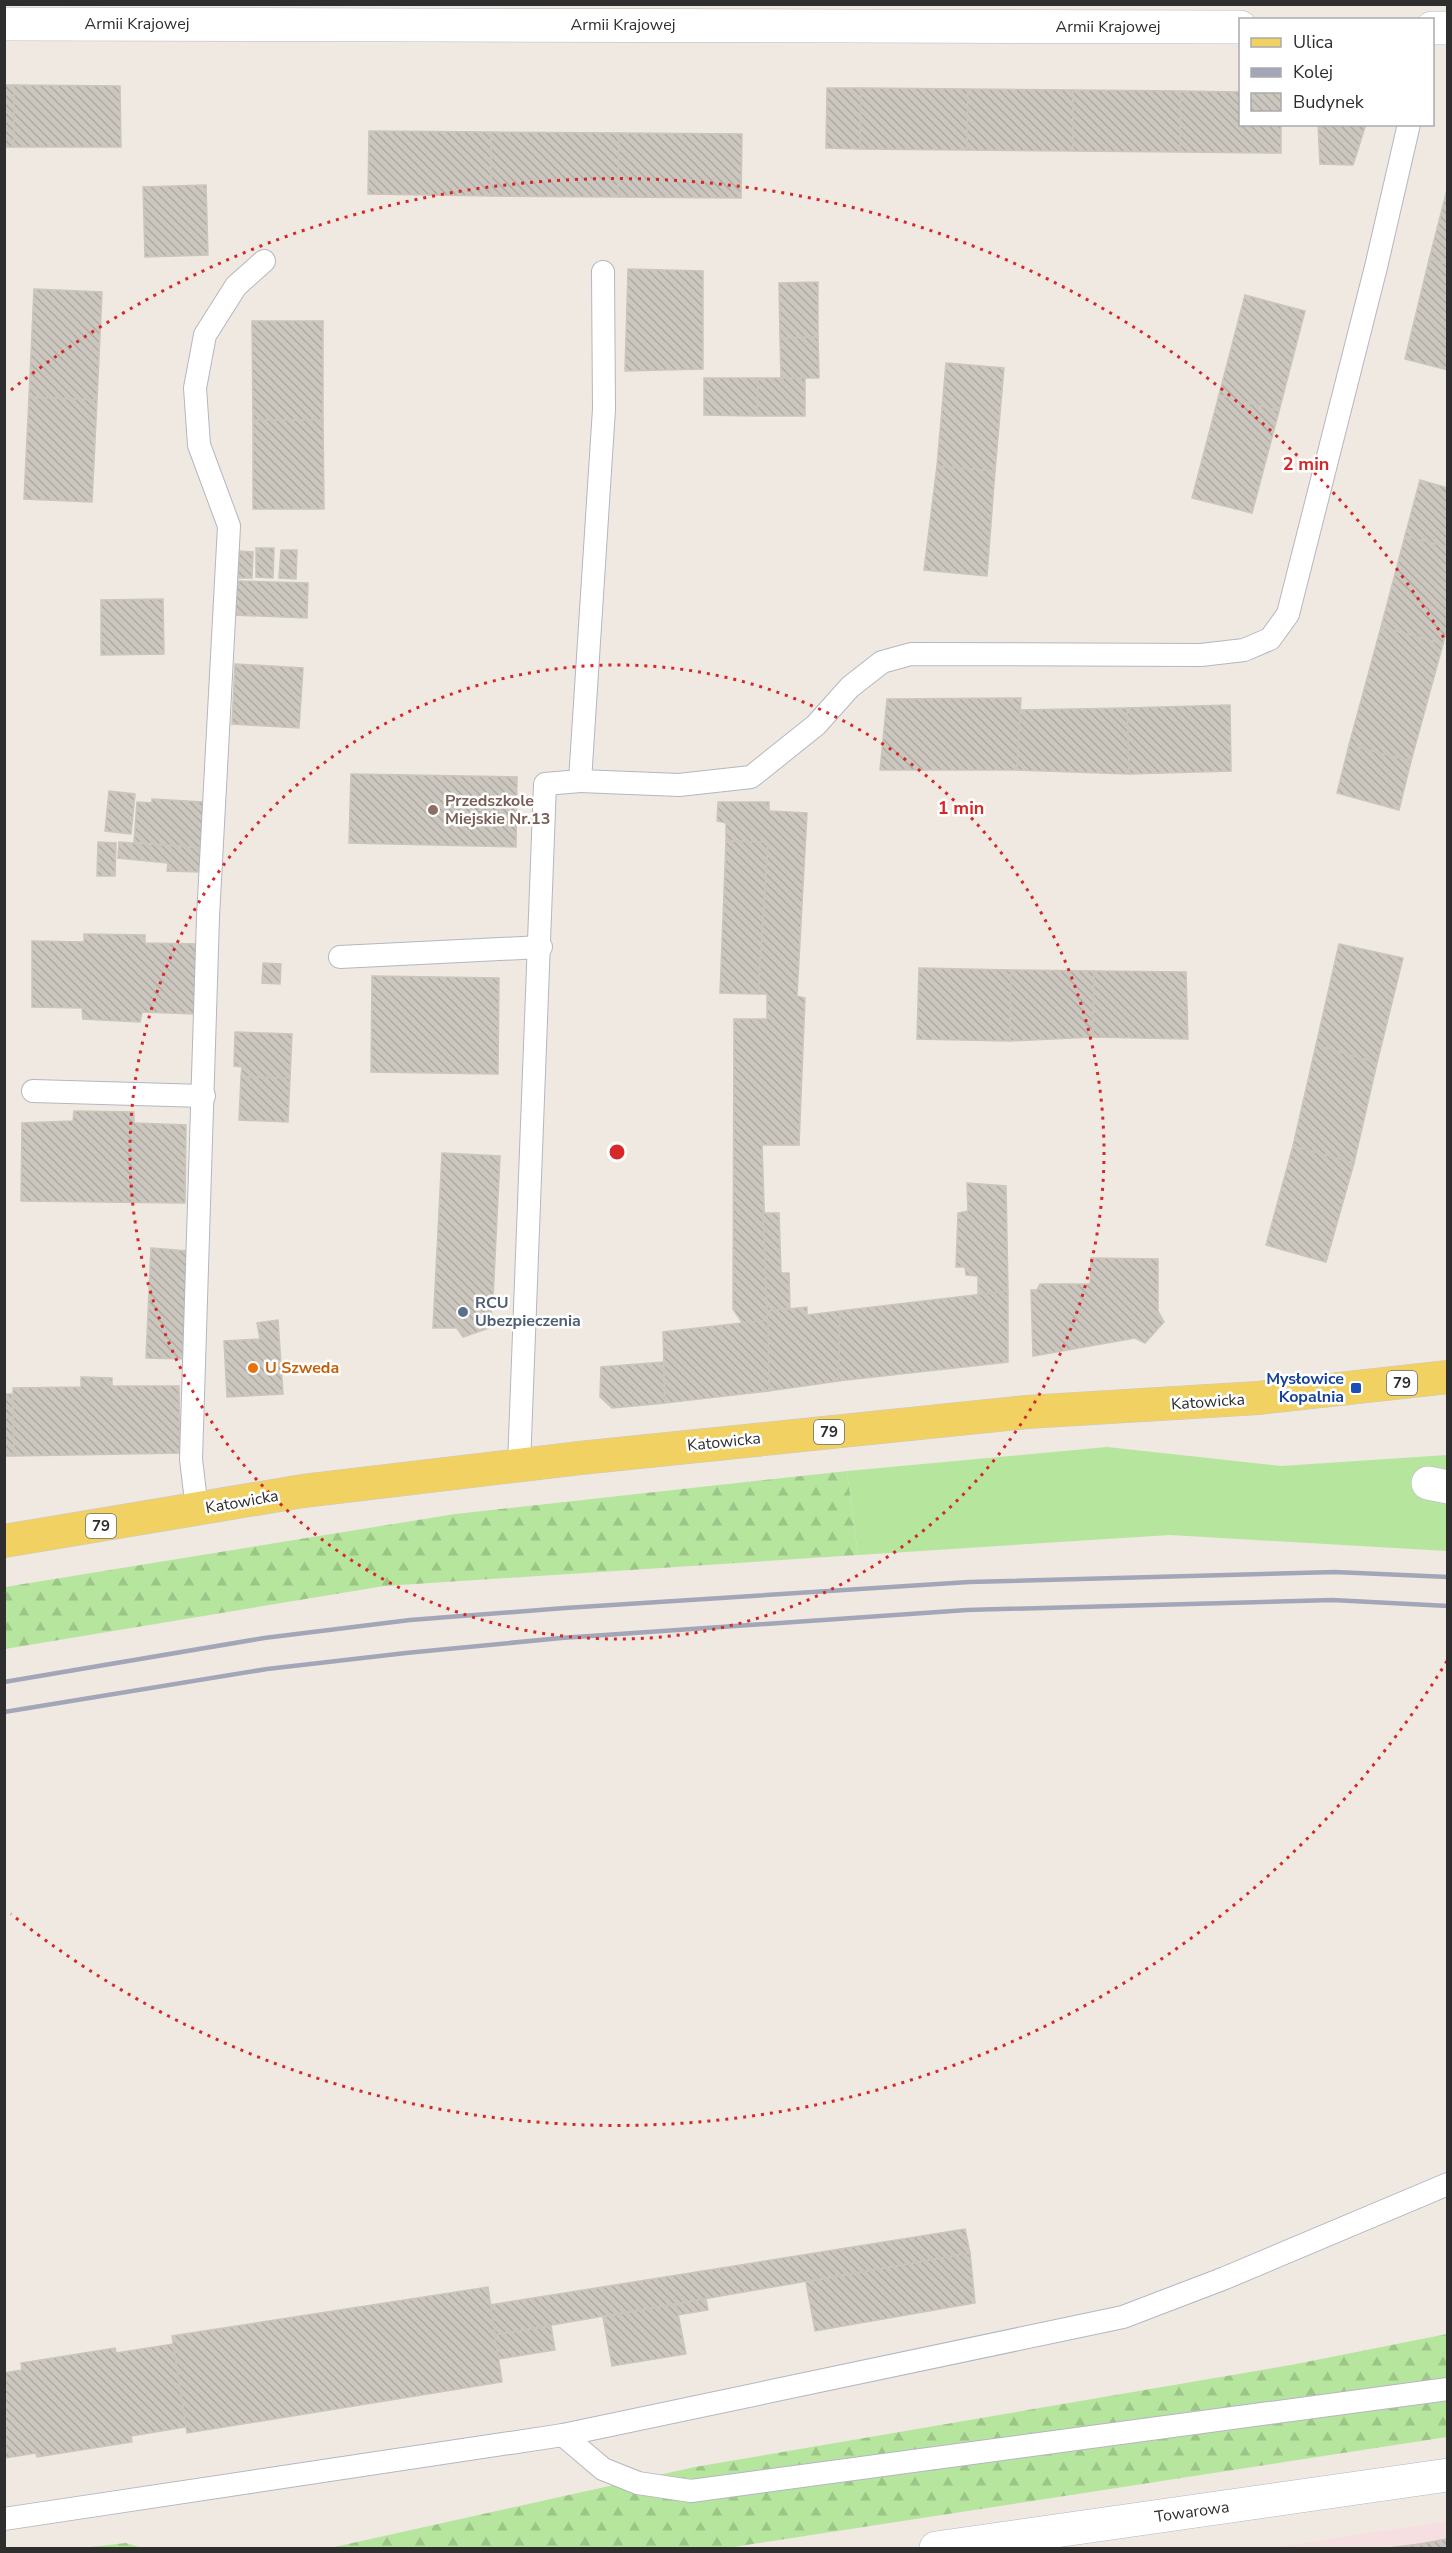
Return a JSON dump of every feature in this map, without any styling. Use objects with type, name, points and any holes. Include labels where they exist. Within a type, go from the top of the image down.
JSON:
[{"type":"main road","name":"Katowicka","points":[[4,1541],[303,1491],[691,1445],[1016,1414],[1258,1398],[1448,1377]]},
{"type":"street","name":"Armii Krajowej","points":[[4,24],[1038,16],[1239,27]]},
{"type":"street","name":"Towarowa","points":[[936,2548],[1448,2475]]},
{"type":"lane","points":[[519,1465],[541,948],[545,784],[580,782],[679,785],[751,777],[816,725],[850,687],[882,662],[911,654],[1201,655],[1244,650],[1270,639],[1288,614],[1374,278],[1409,126]]},
{"type":"lane","points":[[196,1510],[190,1459],[204,1096],[208,917],[229,526],[199,445],[195,388],[205,335],[236,286],[264,261]]},
{"type":"lane","points":[[580,782],[604,409],[603,272]]},
{"type":"lane","points":[[340,957],[541,948]]},
{"type":"lane","points":[[33,1091],[204,1096]]},
{"type":"lane","points":[[4,2519],[563,2435],[1123,2317],[1225,2278],[1448,2184]]},
{"type":"lane","points":[[563,2435],[603,2469],[638,2483],[691,2491],[1448,2389]]},
{"type":"shaded area","points":[[1447,2521],[1447,2548],[1271,2548]]},
{"type":"green space","points":[[1107,1447],[1281,1466],[1447,1455],[1447,1551],[1170,1535],[858,1555],[847,1471]]},
{"type":"green space","points":[[847,1471],[858,1555],[384,1586],[5,1649],[5,1587],[455,1514]]},
{"type":"green space","points":[[1447,2334],[1447,2437],[727,2548],[330,2548],[695,2467],[1291,2365]]},
{"type":"green space","points":[[126,2543],[142,2548],[81,2548]]},
{"type":"building","points":[[4,85],[14,85],[14,147],[4,147]]},
{"type":"building","points":[[14,85],[120,86],[121,147],[14,147]]},
{"type":"building","points":[[827,88],[861,88],[860,149],[826,148]]},
{"type":"building","points":[[861,88],[968,89],[967,150],[860,149]]},
{"type":"building","points":[[968,89],[1073,90],[1073,151],[967,150]]},
{"type":"building","points":[[1073,90],[1181,91],[1180,152],[1073,151]]},
{"type":"building","points":[[1181,91],[1239,92],[1239,126],[1281,126],[1281,153],[1180,152]]},
{"type":"building","points":[[1318,126],[1365,126],[1353,165],[1320,164]]},
{"type":"building","points":[[369,131],[491,132],[491,196],[368,194]]},
{"type":"building","points":[[491,132],[619,133],[618,197],[491,196]]},
{"type":"building","points":[[619,133],[742,134],[741,198],[618,197]]},
{"type":"building","points":[[206,185],[208,255],[145,257],[143,187]]},
{"type":"building","points":[[1448,186],[1448,264],[1429,260]]},
{"type":"building","points":[[1429,260],[1448,264],[1448,370],[1405,359]]},
{"type":"building","points":[[628,269],[703,271],[703,369],[625,371]]},
{"type":"building","points":[[818,282],[818,337],[780,338],[779,283]]},
{"type":"building","points":[[34,289],[102,292],[97,400],[29,397]]},
{"type":"building","points":[[1245,295],[1305,311],[1279,411],[1219,395]]},
{"type":"building","points":[[252,321],[323,321],[323,420],[253,420]]},
{"type":"building","points":[[818,337],[819,378],[781,378],[780,338]]},
{"type":"building","points":[[946,363],[1004,368],[995,471],[937,466]]},
{"type":"building","points":[[704,378],[758,378],[757,416],[704,415]]},
{"type":"building","points":[[758,378],[805,378],[805,416],[757,416]]},
{"type":"building","points":[[1219,395],[1279,411],[1252,513],[1192,498]]},
{"type":"building","points":[[29,397],[97,400],[92,502],[24,499]]},
{"type":"building","points":[[253,420],[323,420],[324,509],[253,509]]},
{"type":"building","points":[[937,466],[995,471],[987,576],[924,570]]},
{"type":"building","points":[[1420,480],[1448,488],[1448,547],[1405,536]]},
{"type":"building","points":[[1405,536],[1448,547],[1448,625],[1443,644],[1381,627]]},
{"type":"building","points":[[256,548],[274,548],[273,578],[256,577]]},
{"type":"building","points":[[281,550],[297,550],[296,579],[279,578]]},
{"type":"building","points":[[239,551],[253,552],[252,578],[238,578]]},
{"type":"building","points":[[234,581],[308,583],[307,618],[233,615]]},
{"type":"building","points":[[163,599],[164,654],[101,655],[101,600]]},
{"type":"building","points":[[1381,627],[1443,644],[1411,761],[1349,745]]},
{"type":"building","points":[[235,664],[303,668],[299,728],[232,724]]},
{"type":"building","points":[[1021,698],[1017,770],[880,770],[887,699]]},
{"type":"building","points":[[1230,705],[1231,771],[1129,774],[1127,708]]},
{"type":"building","points":[[1127,708],[1129,774],[1017,770],[1020,710]]},
{"type":"building","points":[[1349,745],[1411,761],[1399,810],[1337,793]]},
{"type":"building","name":"Przedszkole Miejskie Nr.13","points":[[351,774],[517,777],[516,847],[349,843]]},
{"type":"building","points":[[109,791],[135,794],[131,834],[105,831]]},
{"type":"building","points":[[152,799],[203,802],[202,848],[134,842],[137,802],[152,803]]},
{"type":"building","points":[[718,802],[769,802],[769,811],[807,813],[797,996],[805,998],[799,1145],[762,1145],[768,1320],[743,1324],[733,1309],[734,1019],[767,1019],[767,994],[758,994],[768,842],[726,841],[726,823],[717,821]]},
{"type":"building","points":[[726,841],[768,842],[758,994],[720,993]]},
{"type":"building","points":[[98,842],[116,843],[115,876],[97,876]]},
{"type":"building","points":[[119,842],[202,848],[200,872],[167,871],[168,863],[118,858]]},
{"type":"building","points":[[84,934],[145,935],[145,943],[198,944],[195,1014],[142,1012],[140,1022],[83,1019],[82,1008],[32,1007],[32,941],[84,942]]},
{"type":"building","points":[[1339,944],[1403,958],[1377,1063],[1316,1045]]},
{"type":"building","points":[[263,963],[281,964],[280,984],[262,983]]},
{"type":"building","points":[[919,968],[1011,970],[1010,1041],[917,1039]]},
{"type":"building","points":[[1011,970],[1094,971],[1093,1037],[1010,1041]]},
{"type":"building","points":[[1094,971],[1186,972],[1188,1039],[1093,1037]]},
{"type":"building","points":[[372,976],[499,978],[498,1074],[371,1072]]},
{"type":"building","points":[[235,1032],[292,1034],[290,1078],[241,1077],[242,1067],[234,1066]]},
{"type":"building","points":[[1316,1045],[1377,1063],[1354,1163],[1293,1146]]},
{"type":"building","points":[[241,1077],[290,1078],[288,1122],[239,1120]]},
{"type":"building","points":[[74,1111],[134,1112],[134,1123],[186,1125],[185,1203],[21,1201],[22,1123],[73,1121]]},
{"type":"building","points":[[1293,1146],[1354,1163],[1326,1262],[1266,1245]]},
{"type":"building","points":[[442,1153],[500,1156],[493,1299],[488,1299],[495,1326],[463,1337],[457,1328],[433,1328]]},
{"type":"building","points":[[967,1183],[1006,1186],[1008,1291],[978,1295],[978,1276],[966,1275],[965,1267],[956,1267],[958,1213],[968,1211]]},
{"type":"building","points":[[763,1213],[779,1213],[781,1273],[789,1273],[790,1308],[767,1311]]},
{"type":"building","points":[[151,1248],[188,1251],[185,1359],[146,1358]]},
{"type":"building","points":[[1091,1258],[1158,1259],[1158,1311],[1164,1322],[1145,1343],[1135,1338],[1033,1356],[1031,1290],[1037,1290],[1040,1284],[1090,1284]]},
{"type":"building","points":[[1008,1291],[1008,1362],[838,1381],[840,1311]]},
{"type":"building","points":[[807,1307],[807,1315],[840,1311],[838,1381],[769,1391],[767,1311]]},
{"type":"building","name":"U Szweda","points":[[278,1320],[283,1394],[227,1397],[224,1341],[260,1339],[257,1323]]},
{"type":"building","points":[[768,1320],[769,1391],[665,1403],[663,1332]]},
{"type":"building","points":[[663,1362],[665,1403],[612,1408],[600,1397],[601,1367]]},
{"type":"building","points":[[81,1377],[112,1378],[112,1386],[179,1386],[180,1453],[14,1456],[13,1388],[81,1387]]},
{"type":"building","points":[[4,1394],[12,1394],[14,1456],[4,1456]]},
{"type":"building","points":[[965,2229],[970,2253],[494,2335],[490,2305]]},
{"type":"building","points":[[970,2253],[975,2303],[815,2331],[806,2282]]},
{"type":"building","points":[[488,2287],[502,2382],[187,2433],[172,2336]]},
{"type":"building","points":[[706,2299],[708,2310],[678,2315],[676,2304]]},
{"type":"building","points":[[676,2304],[686,2354],[612,2366],[603,2317]]},
{"type":"building","points":[[551,2326],[555,2350],[499,2359],[494,2335]]},
{"type":"building","points":[[173,2344],[186,2427],[131,2436],[132,2442],[37,2457],[36,2453],[4,2458],[4,2373],[22,2370],[21,2363],[115,2348],[116,2353]]},
{"type":"building","points":[[1448,2539],[1448,2548],[1420,2548],[1419,2544]]},
{"type":"building","points":[[1419,2544],[1420,2548],[1388,2548]]},
{"type":"railway","points":[[4,1682],[264,1638],[410,1620],[565,1608],[969,1582],[1335,1572],[1448,1577]]},
{"type":"railway","points":[[4,1712],[267,1669],[561,1638],[967,1610],[1332,1600],[1448,1606]]},
{"type":"place","name":"Przedszkole Miejskie Nr.13","points":[[433,810]]},
{"type":"place","name":"RCU Ubezpieczenia","points":[[463,1312]]},
{"type":"place","name":"U Szweda","points":[[253,1368]]},
{"type":"place","name":"Mysłowice Kopalnia","points":[[1356,1388]]}]
